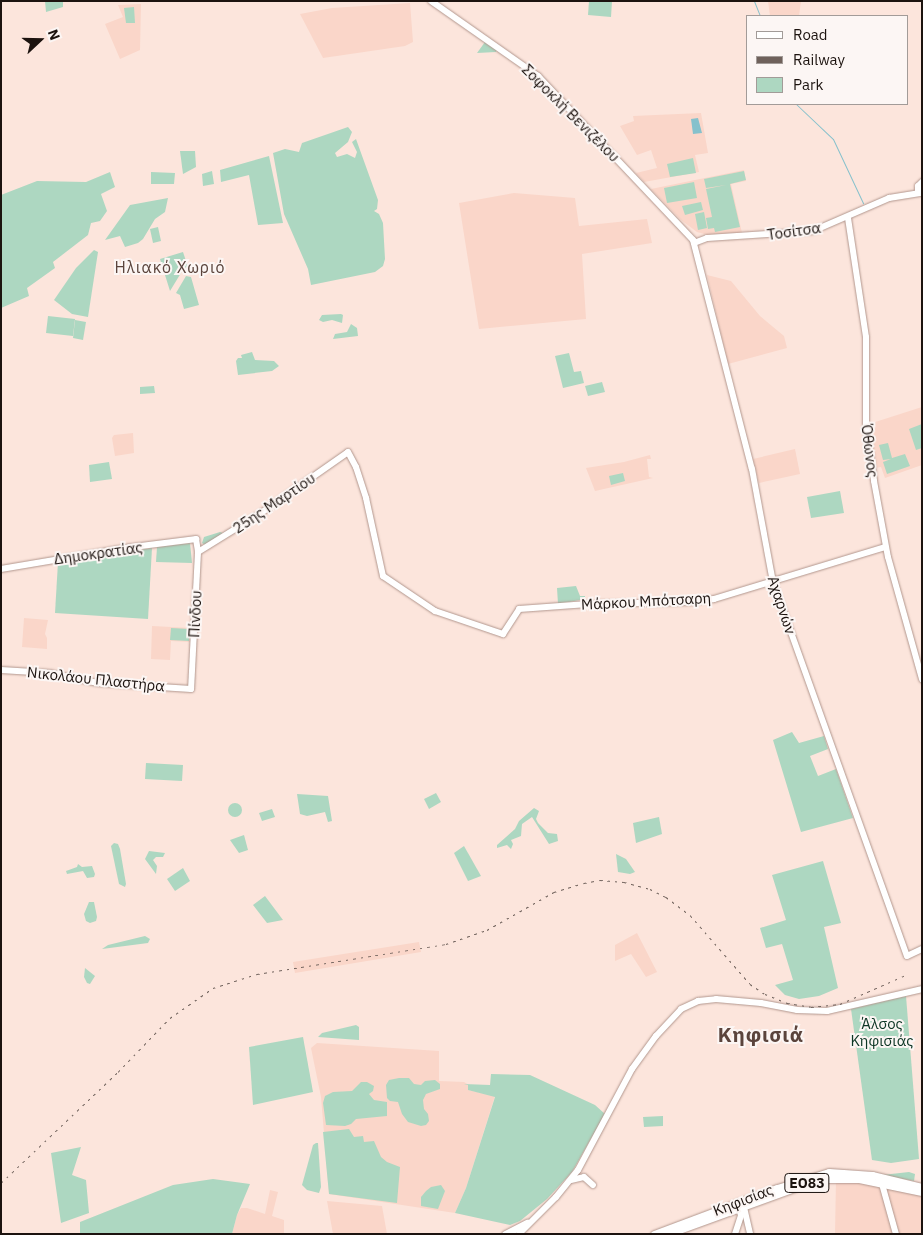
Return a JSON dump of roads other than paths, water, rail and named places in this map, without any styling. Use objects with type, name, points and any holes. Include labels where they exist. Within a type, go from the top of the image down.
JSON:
[{"type":"main road","name":"Κηφισίας","points":[[668,1234],[795,1181],[829,1172],[872,1175],[922,1188]]},
{"type":"main road","name":"Κηφισίας","points":[[654,1234],[819,1179],[846,1178],[922,1192]]},
{"type":"main road","points":[[505,1234],[527,1223]]},
{"type":"street","name":"Σοφοκλή Βενιζέλου","points":[[431,1],[533,72],[686,230],[694,243]]},
{"type":"street","points":[[920,193],[918,186],[922,182]]},
{"type":"street","name":"Τοσίτσα","points":[[694,243],[708,238],[804,232],[822,228],[848,218],[889,198],[920,193]]},
{"type":"street","name":"Όθωνος","points":[[848,218],[866,337],[866,423],[868,446],[885,546],[922,679]]},
{"type":"street","points":[[686,230],[708,238]]},
{"type":"street","name":"Αχαρνών","points":[[694,243],[752,469],[773,582],[907,956],[922,949]]},
{"type":"street","name":"25ης Μαρτίου","points":[[198,552],[261,513],[348,452],[356,468],[370,514],[381,572],[435,610],[503,634],[519,609]]},
{"type":"street","name":"Πίνδου","points":[[191,689],[198,552],[196,539]]},
{"type":"street","name":"Δημοκρατίας","points":[[1,569],[125,548],[196,539]]},
{"type":"street","name":"Μάρκου Μπότσαρη","points":[[519,609],[588,604],[690,602],[725,596],[885,546]]},
{"type":"street","name":"Νικολάου Πλαστήρα","points":[[1,670],[48,673],[98,683],[191,689]]},
{"type":"street","points":[[519,1234],[527,1223],[556,1196],[568,1181],[590,1150],[632,1069],[656,1036],[681,1009],[689,1004],[716,999],[761,1003],[797,1010],[827,1011],[922,989]]},
{"type":"street","points":[[568,1181],[584,1177],[593,1186]]},
{"type":"street","points":[[882,1184],[896,1234]]},
{"type":"street","points":[[735,1234],[741,1215],[740,1204]]},
{"type":"street","points":[[740,1204],[750,1234]]},
{"type":"water","points":[[698,118],[702,133],[693,134],[691,119]]},
{"type":"waterway","points":[[754,1],[760,15]]},
{"type":"waterway","points":[[797,105],[833,139],[863,203]]},
{"type":"railway","points":[[1,1183],[118,1072],[170,1018],[213,988],[257,974],[446,944],[487,930],[554,892],[584,883],[600,880],[624,882],[650,889],[666,897],[690,915],[750,984],[765,994],[787,1003],[811,1007],[840,1004],[908,974]]},
{"type":"district","name":"Ηλιακό Χωριό","points":[[170,267]]},
{"type":"district","name":"Κηφισιά","points":[[761,1034]]},
{"type":"park label","name":"Άλσος Κηφισιάς","points":[[882,1032]]}]
